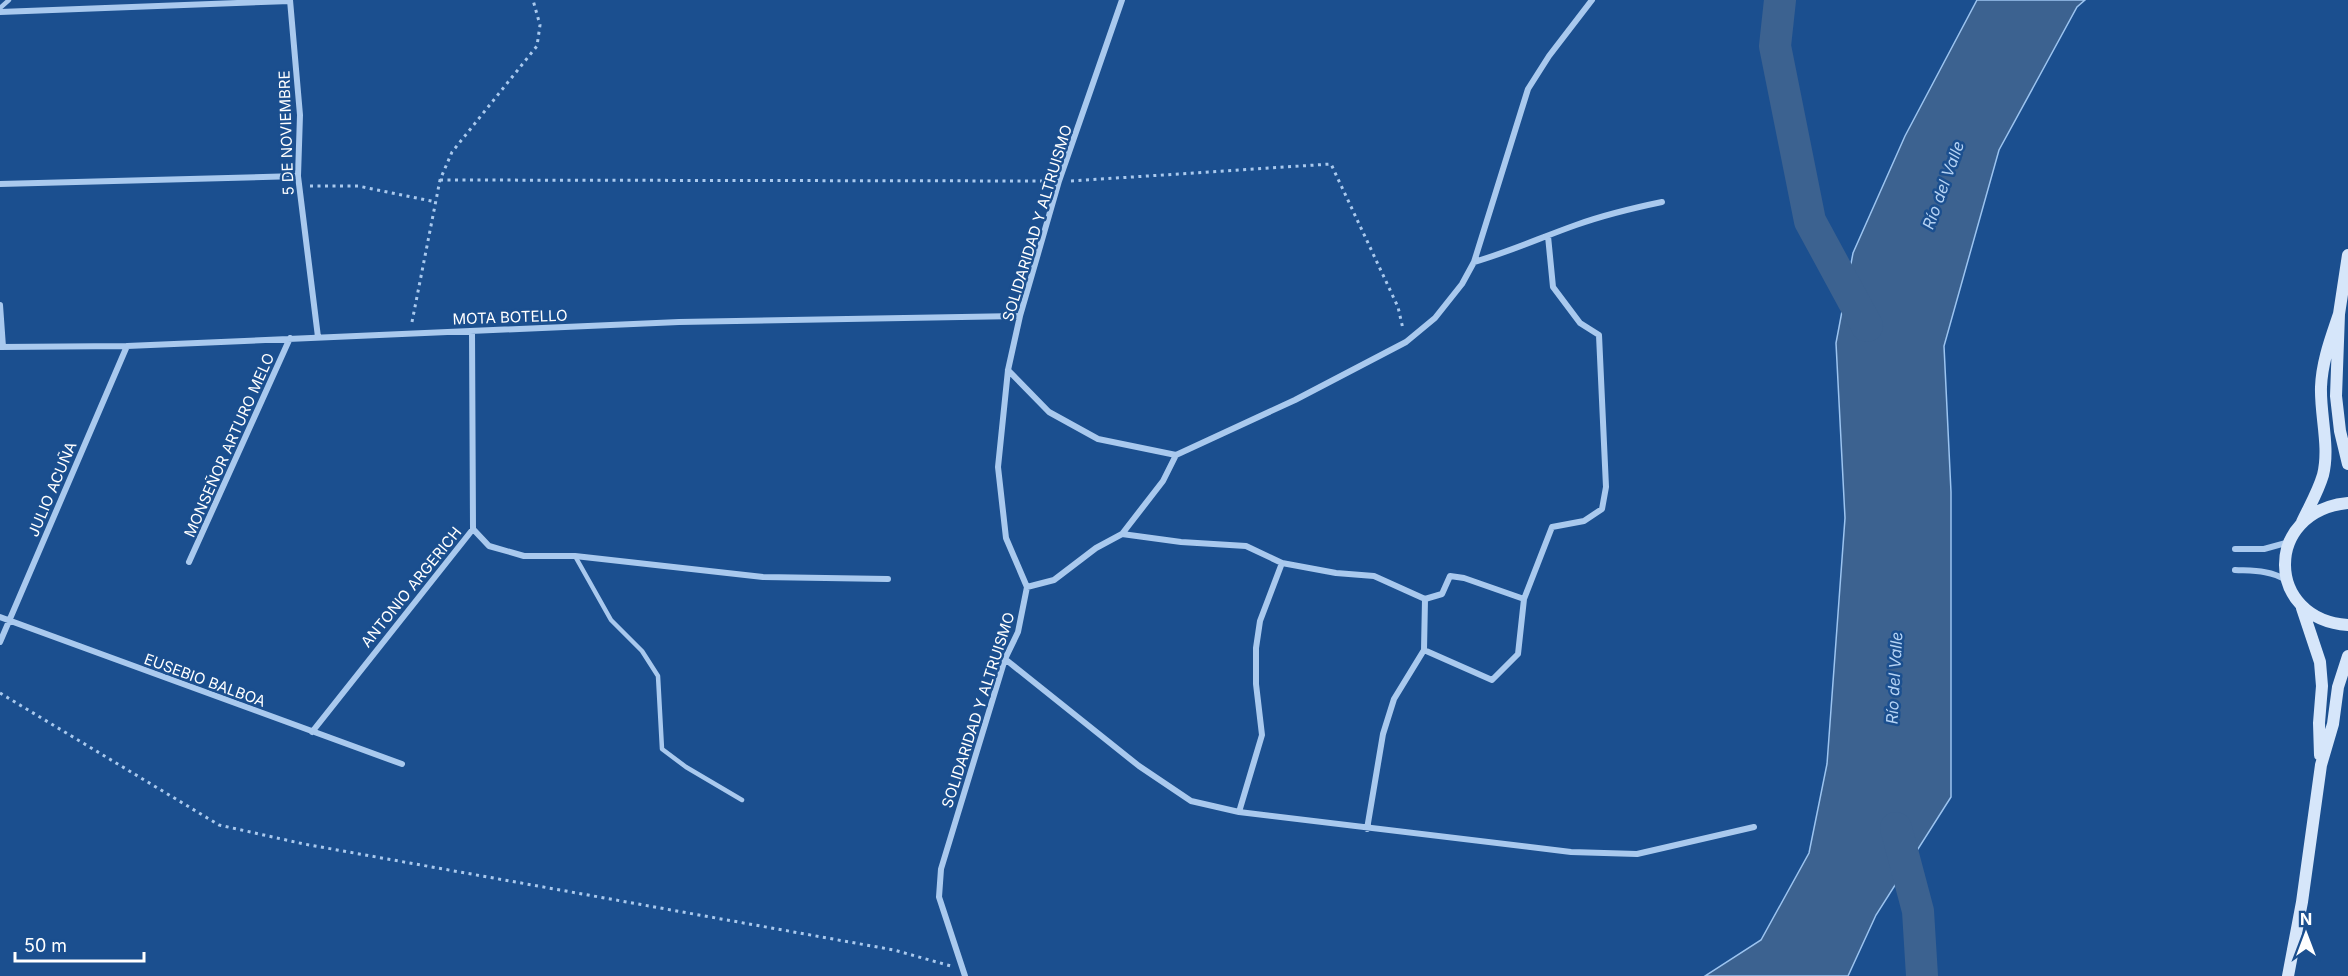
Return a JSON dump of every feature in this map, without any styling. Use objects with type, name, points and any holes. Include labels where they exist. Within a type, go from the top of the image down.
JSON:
[{"type":"main road","points":[[2348,255],[2339,314],[2336,396],[2340,431],[2348,464]]},
{"type":"main road","points":[[2321,765],[2320,662],[2311,629],[2287,581],[2285,561],[2289,541],[2302,522],[2316,494],[2323,473],[2325,448],[2321,384],[2325,356],[2339,314]]},
{"type":"main road","points":[[2302,522],[2316,511],[2332,504],[2348,503]]},
{"type":"main road","points":[[2301,605],[2316,617],[2334,624],[2348,625]]},
{"type":"main road","points":[[2288,976],[2302,902],[2321,765],[2333,724],[2338,687],[2348,656]]},
{"type":"street","points":[[0,10],[290,0]]},
{"type":"street","name":"5 DE NOVIEMBRE","points":[[290,0],[300,115],[298,176],[318,337]]},
{"type":"street","name":"SOLIDARIDAD Y ALTRUISMO","points":[[965,976],[939,897],[941,868],[1005,659],[1018,632],[1027,587],[1006,538],[998,467],[1008,370],[1020,316],[1059,181],[1122,0]]},
{"type":"street","points":[[1008,370],[1049,412],[1098,439],[1176,455],[1295,400],[1407,342],[1435,318],[1462,284],[1474,262],[1528,89],[1549,56],[1592,0]]},
{"type":"street","points":[[0,184],[298,176]]},
{"type":"street","points":[[1474,262],[1594,219],[1662,202]]},
{"type":"street","points":[[1424,650],[1492,680],[1518,654],[1524,599],[1552,527],[1584,521],[1602,508],[1606,487],[1599,335],[1580,323],[1553,286],[1548,236]]},
{"type":"street","points":[[0,305],[2,347]]},
{"type":"street","name":"MOTA BOTELLO","points":[[2,347],[127,346],[678,322],[1020,316]]},
{"type":"street","name":"ANTONIO ARGERICH","points":[[312,732],[473,529],[472,331]]},
{"type":"street","name":"MONSEÑOR ARTURO MELO","points":[[189,562],[290,338]]},
{"type":"street","name":"JULIO ACUÑA","points":[[0,642],[127,346]]},
{"type":"street","points":[[1027,587],[1054,580],[1096,549],[1122,534],[1163,481],[1176,455]]},
{"type":"street","points":[[473,529],[489,546],[524,556],[575,556],[763,577],[888,579]]},
{"type":"street","points":[[1122,534],[1181,542],[1246,546],[1282,563],[1336,573],[1374,576],[1425,599],[1442,594],[1450,576],[1464,578],[1524,599]]},
{"type":"street","points":[[2235,549],[2264,549],[2289,541]]},
{"type":"street","points":[[1239,812],[1262,735],[1256,684],[1256,648],[1260,621],[1282,563]]},
{"type":"street","points":[[2235,570],[2263,571],[2277,574],[2287,581]]},
{"type":"street","points":[[1367,829],[1383,734],[1394,699],[1424,650],[1425,599]]},
{"type":"street","name":"EUSEBIO BALBOA","points":[[0,617],[402,764]]},
{"type":"street","points":[[1005,659],[1139,766],[1191,801],[1239,812],[1571,852],[1637,854],[1754,827]]},
{"type":"lane","points":[[0,10],[9,0]]},
{"type":"lane","points":[[575,556],[611,620],[642,651],[658,676],[662,749],[686,767],[742,800]]},
{"type":"path","points":[[410,334],[440,180],[452,152],[537,46],[540,25],[533,0]]},
{"type":"path","points":[[440,180],[1059,181],[1331,164],[1398,307],[1407,342]]},
{"type":"path","points":[[299,186],[358,186],[436,202]]},
{"type":"path","points":[[0,693],[219,825],[304,844],[894,950],[962,968]]},
{"type":"water","points":[[1977,0],[2085,0],[2077,7],[1999,150],[1944,346],[1951,492],[1951,797],[1876,915],[1848,976],[1705,976],[1761,940],[1809,853],[1827,764],[1845,518],[1836,343],[1853,253],[1905,136]]},
{"type":"waterway","name":"Río del Valle","points":[[1780,0],[1775,46],[1810,221],[1867,326]]},
{"type":"waterway","name":"Río del Valle","points":[[1896,828],[1918,911],[1922,976]]}]
